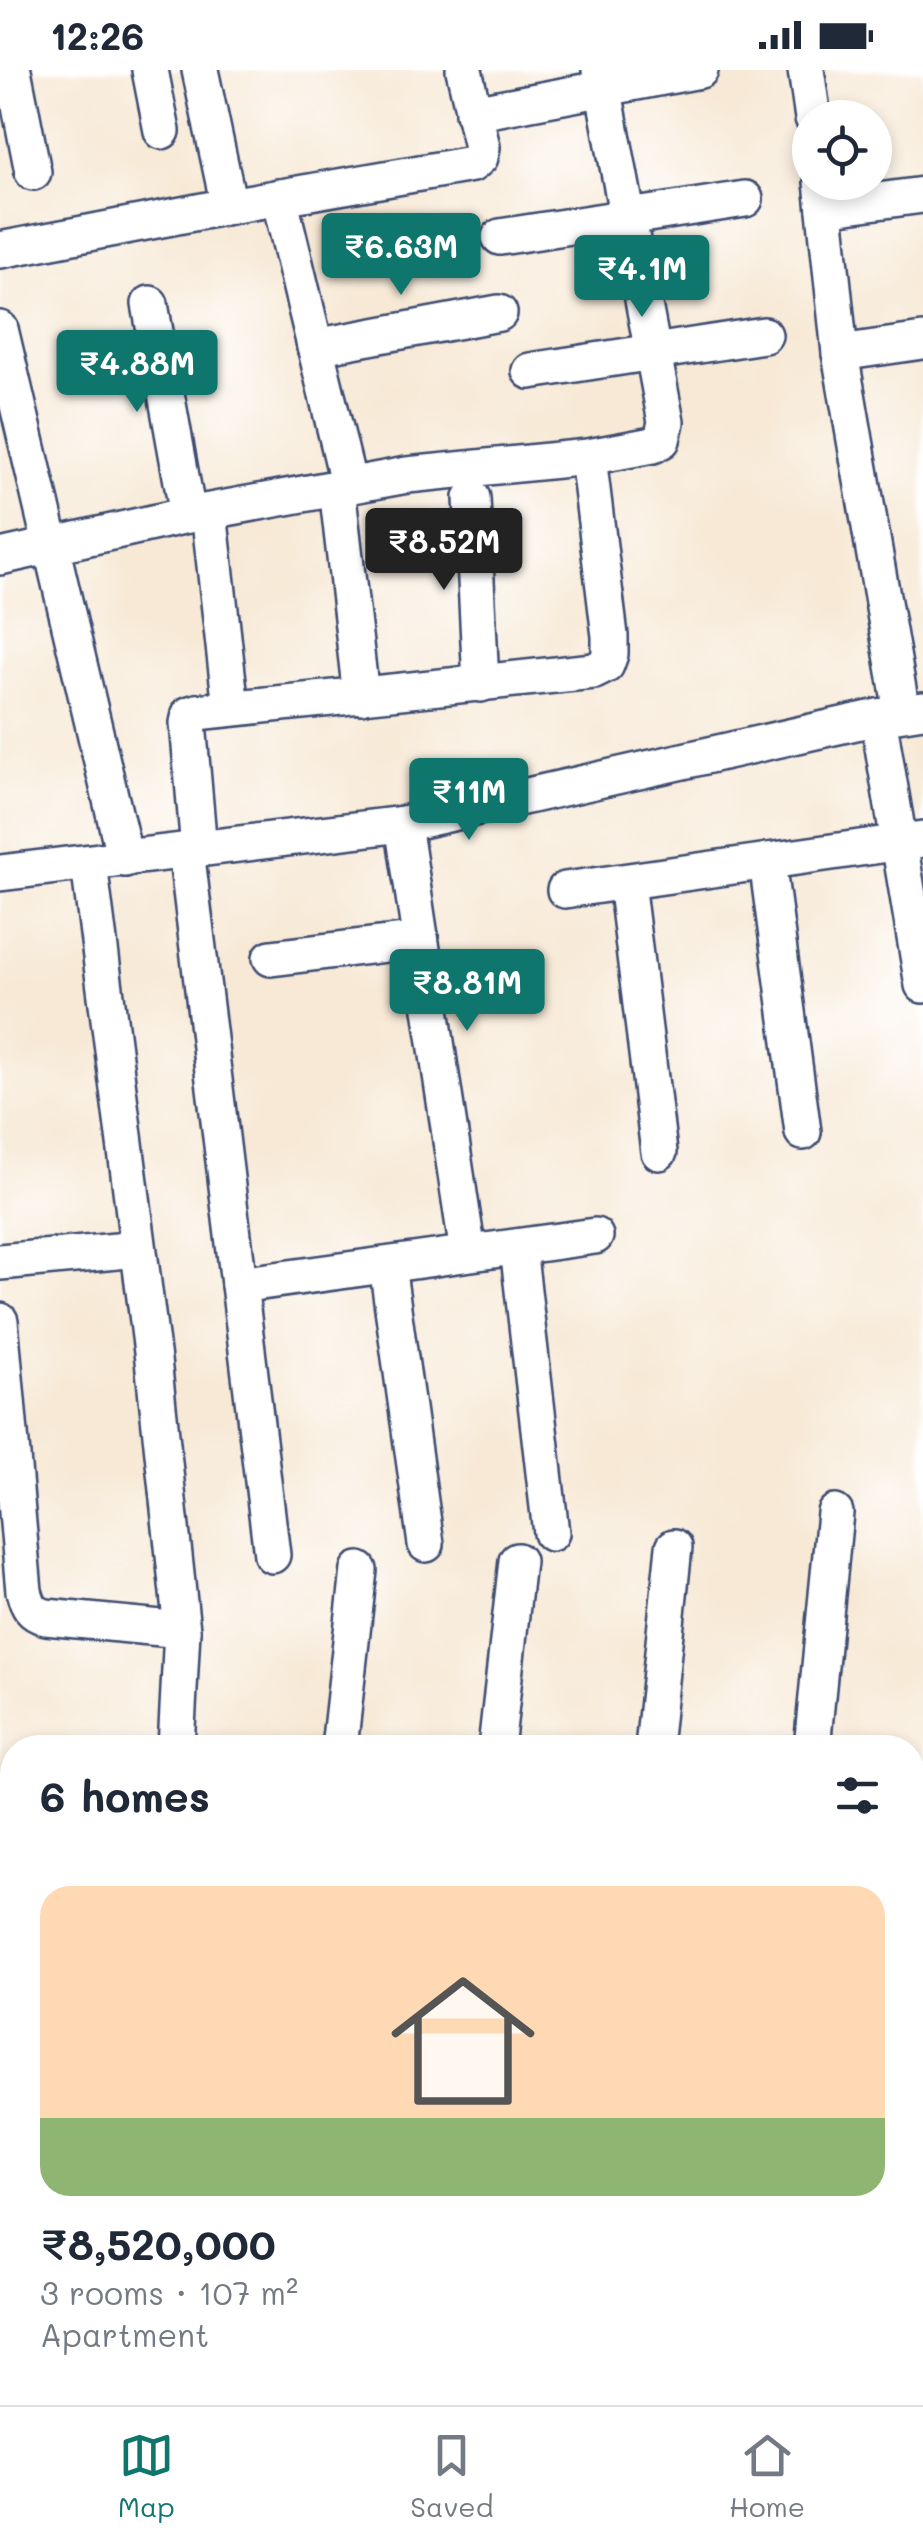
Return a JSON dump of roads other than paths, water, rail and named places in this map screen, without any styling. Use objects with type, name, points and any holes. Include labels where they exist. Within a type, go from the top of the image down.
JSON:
[{"type":"street","points":[[13,70],[33,172]]},
{"type":"street","points":[[150,70],[162,131]]},
{"type":"street","points":[[0,250],[472,164],[480,157],[482,146],[464,70]]},
{"type":"street","points":[[473,113],[601,79],[700,70]]},
{"type":"street","points":[[204,71],[229,206]]},
{"type":"street","points":[[811,71],[812,100]]},
{"type":"street","points":[[0,557],[343,487],[425,473],[588,457],[662,440],[666,422],[601,79]]},
{"type":"street","points":[[892,195],[923,195]]},
{"type":"street","points":[[280,196],[343,487],[360,696]]},
{"type":"street","points":[[500,237],[746,200]]},
{"type":"street","points":[[824,200],[840,353],[901,713],[923,986]]},
{"type":"street","points":[[150,304],[198,514],[231,708]]},
{"type":"street","points":[[315,347],[499,313]]},
{"type":"street","points":[[0,330],[125,859]]},
{"type":"street","points":[[530,371],[764,335]]},
{"type":"street","points":[[840,353],[923,341]]},
{"type":"street","points":[[272,1555],[193,850],[190,714],[594,671],[606,665],[610,636],[588,457]]},
{"type":"street","points":[[472,498],[481,684]]},
{"type":"street","points":[[0,872],[403,824],[901,713]]},
{"type":"street","points":[[403,824],[468,1254]]},
{"type":"street","points":[[565,890],[911,841]]},
{"type":"street","points":[[767,861],[803,1132]]},
{"type":"street","points":[[89,864],[182,1630],[177,1735]]},
{"type":"street","points":[[626,882],[659,1152]]},
{"type":"street","points":[[271,958],[420,940]]},
{"type":"street","points":[[239,1285],[595,1236]]},
{"type":"street","points":[[518,1247],[551,1533]]},
{"type":"street","points":[[0,1262],[138,1249]]},
{"type":"street","points":[[387,1265],[426,1544]]},
{"type":"street","points":[[0,1321],[4,1414],[28,1605],[36,1614],[46,1616],[182,1630]]},
{"type":"street","points":[[813,1735],[835,1513]]},
{"type":"street","points":[[654,1735],[674,1546]]},
{"type":"street","points":[[498,1735],[518,1561]]},
{"type":"street","points":[[341,1735],[360,1570]]}]
